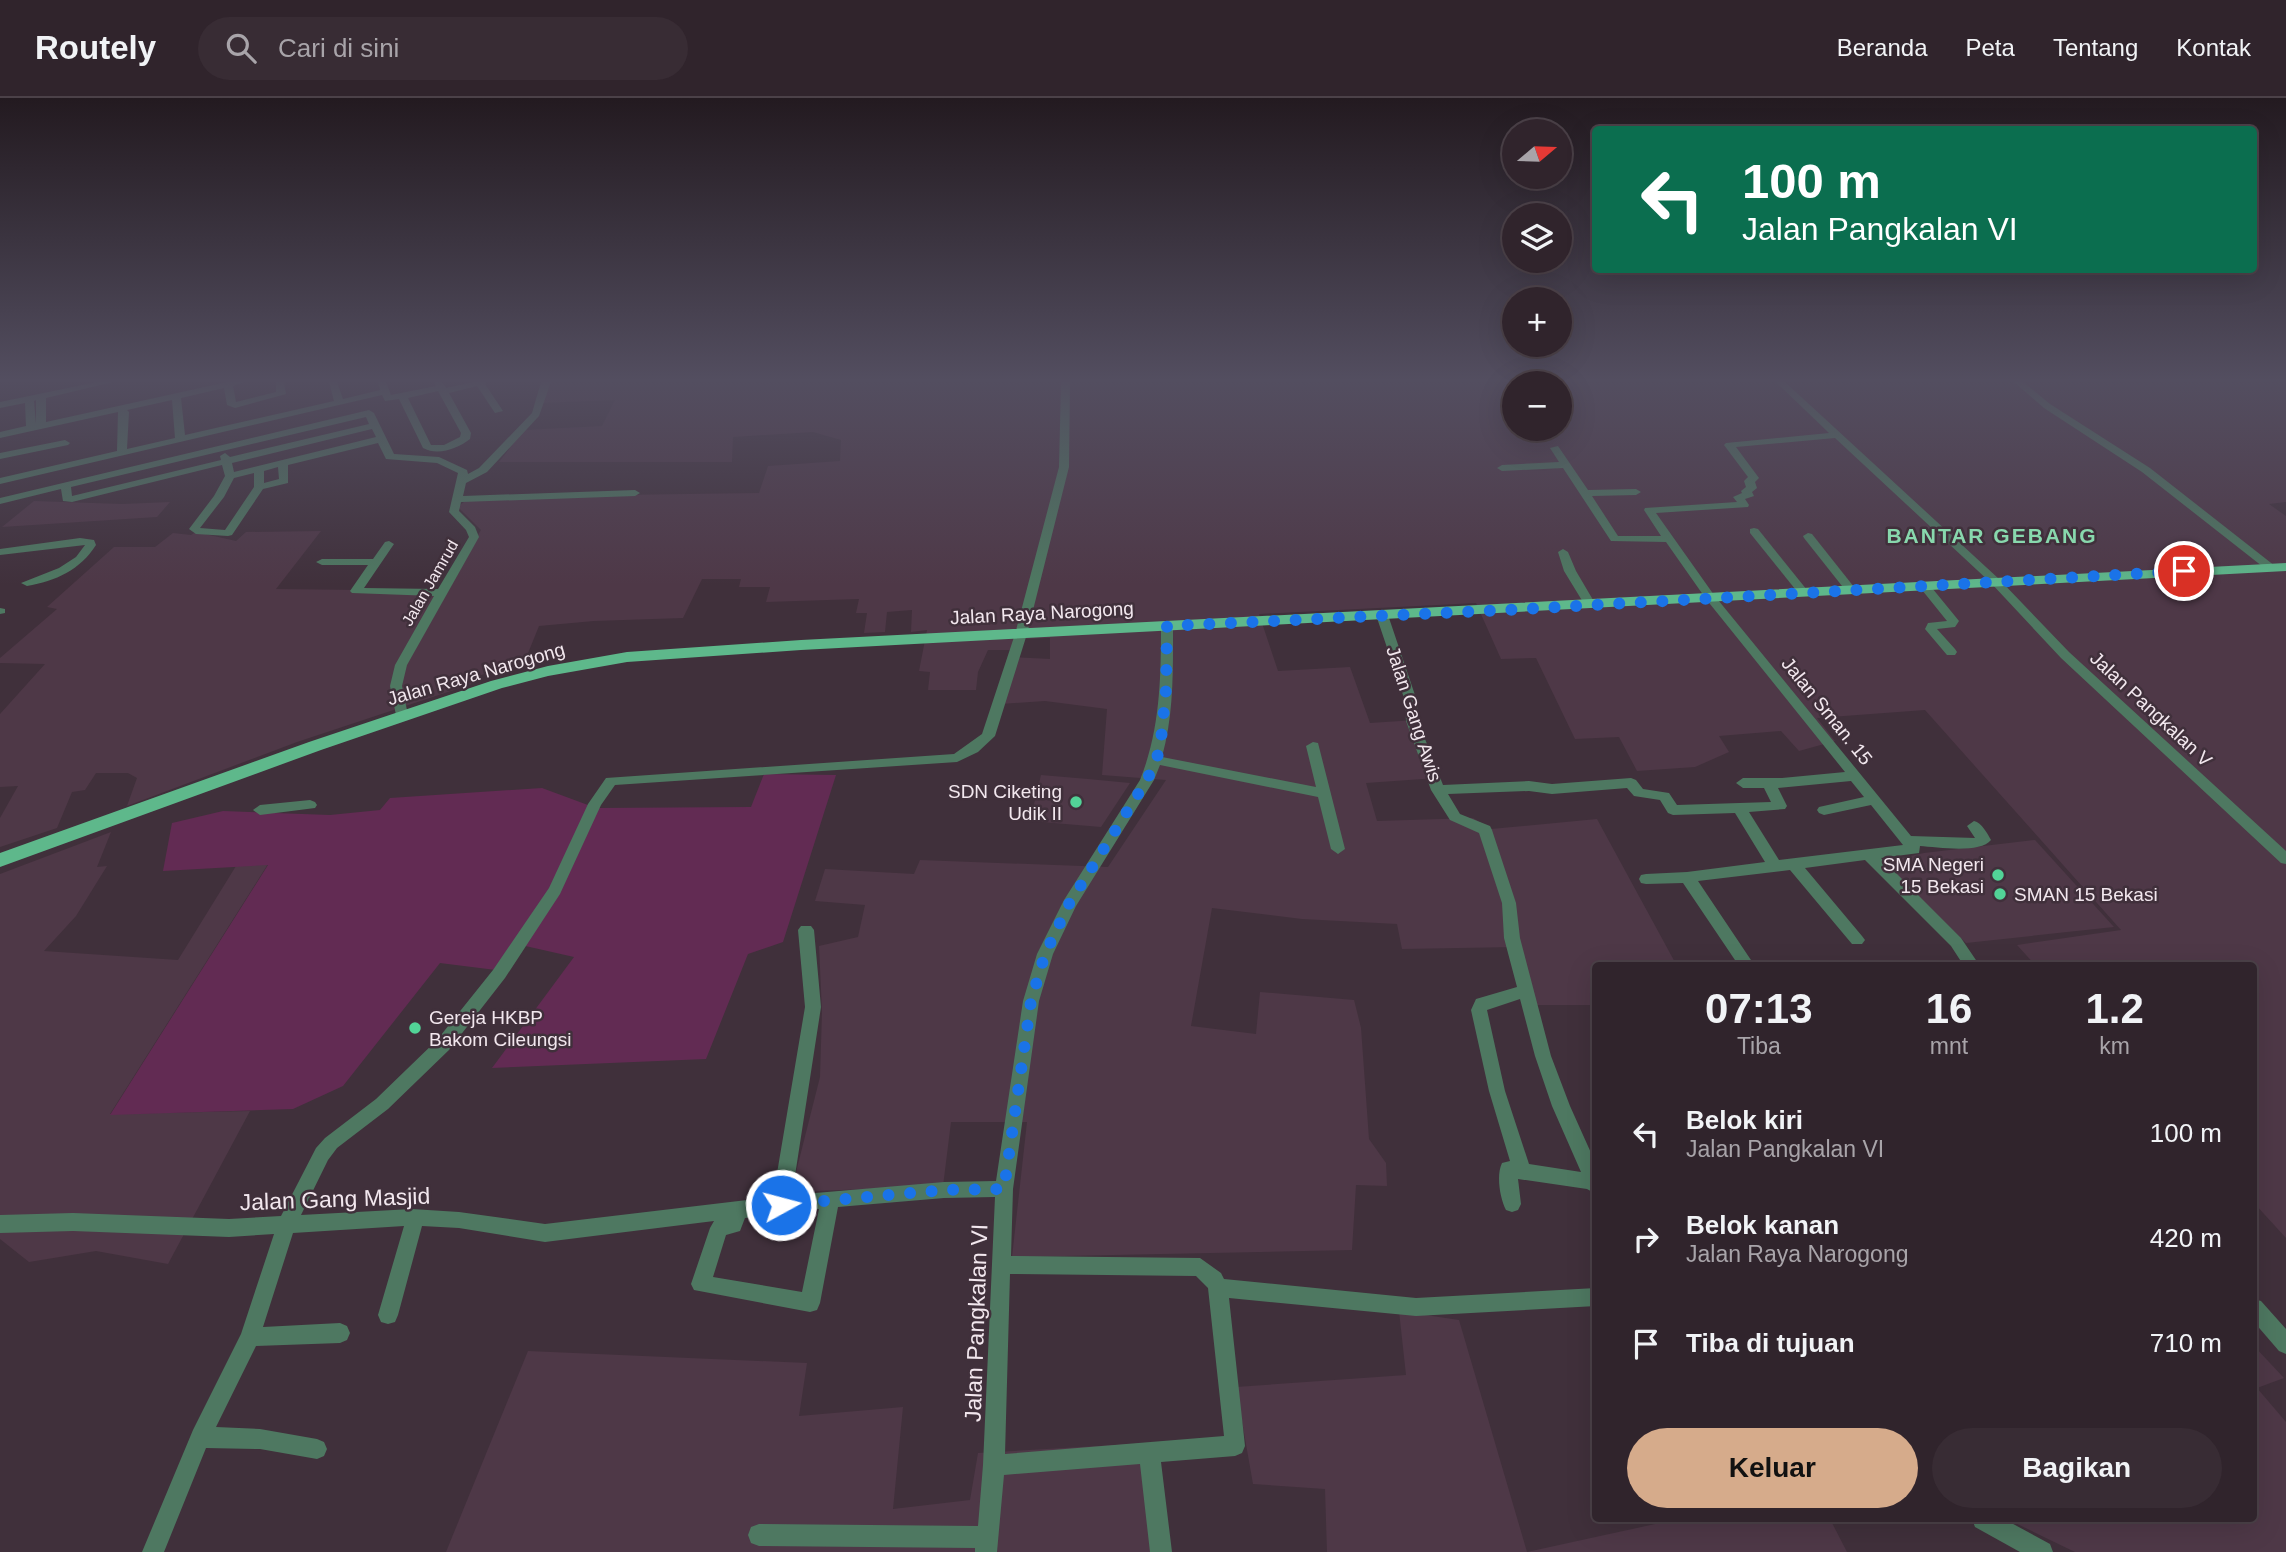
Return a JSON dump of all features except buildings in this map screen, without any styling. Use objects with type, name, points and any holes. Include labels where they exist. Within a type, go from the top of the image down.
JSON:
[{"type":"main road","name":"Jalan Raya Narogong","points":[[0,860],[402,715],[548,671],[627,657],[1996,581],[2278,568]]},
{"type":"street","points":[[0,456],[31,450]]},
{"type":"street","points":[[65,450],[65,466]]},
{"type":"street","points":[[0,481],[135,450]]},
{"type":"street","points":[[0,501],[210,450]]},
{"type":"street","points":[[223,450],[230,476]]},
{"type":"street","points":[[66,485],[67,499],[72,499],[276,450]]},
{"type":"street","points":[[259,468],[259,487],[228,533],[194,530],[230,476],[259,468],[335,450]]},
{"type":"street","points":[[386,450],[390,457],[446,461],[463,472],[458,499],[635,493]]},
{"type":"street","points":[[462,481],[483,470],[503,450]]},
{"type":"street","points":[[153,1552],[200,1437],[250,1337],[286,1226],[322,1154],[331,1143],[382,1104],[443,1045],[499,974],[555,890],[595,804],[611,781],[957,758],[973,749],[988,736],[1021,634],[1063,467],[1063,450]]},
{"type":"street","points":[[1556,450],[1615,539],[1668,539]]},
{"type":"street","name":"Jalan Sman. 15","points":[[1734,450],[1754,478],[1749,481],[1752,488],[1746,491],[1749,496],[1738,497],[1744,505],[1649,510],[1710,597],[1911,845]]},
{"type":"street","name":"Jalan Pangkalan V","points":[[1851,450],[1996,581],[2065,655],[2286,859]]},
{"type":"street","points":[[2115,450],[2278,568]]},
{"type":"street","points":[[259,487],[283,482],[283,464]]},
{"type":"street","points":[[1503,468],[1566,465]]},
{"type":"street","points":[[1585,493],[1636,492]]},
{"type":"street","name":"Jalan Jamrud","points":[[402,715],[396,686],[401,665],[474,537],[471,529],[454,512],[458,499]]},
{"type":"street","points":[[1754,531],[1802,592]]},
{"type":"street","points":[[1808,536],[1850,589]]},
{"type":"street","points":[[0,552],[80,541],[92,545],[84,555],[60,573],[27,583]]},
{"type":"street","points":[[389,544],[356,591],[443,593]]},
{"type":"street","points":[[1563,552],[1570,571],[1590,605]]},
{"type":"street","points":[[322,562],[375,562]]},
{"type":"street","points":[[1924,585],[1953,621],[1951,624],[1932,626],[1931,629],[1951,652]]},
{"type":"street","name":"Jalan Gang Awis","points":[[1382,615],[1395,674],[1411,701],[1416,732],[1438,790],[1455,817],[1485,830],[1509,903],[1512,938],[1526,991]]},
{"type":"street","name":"Jalan Pangkalan VI","points":[[986,1545],[994,1465],[1004,1189],[1031,1001],[1045,954],[1069,904],[1147,780],[1160,750],[1166,689],[1167,626]]},
{"type":"street","points":[[1312,746],[1338,849]]},
{"type":"street","points":[[1156,760],[1324,793]]},
{"type":"street","points":[[1743,783],[1769,784],[1854,776]]},
{"type":"street","points":[[1438,790],[1529,786],[1552,789],[1631,783],[1639,793],[1664,796],[1674,810],[1780,806],[1769,784]]},
{"type":"street","points":[[1824,810],[1874,800]]},
{"type":"street","points":[[260,810],[310,805]]},
{"type":"street","points":[[1739,808],[1776,867]]},
{"type":"street","points":[[1646,879],[1794,865],[1911,845],[1979,843],[1984,840],[1974,825]]},
{"type":"street","points":[[1868,854],[1956,942],[1969,962]]},
{"type":"street","points":[[1794,865],[1857,940]]},
{"type":"street","points":[[1687,877],[1744,962]]},
{"type":"street","points":[[781,1205],[813,1007],[806,930]]},
{"type":"street","points":[[1522,1171],[1497,1091],[1479,1010],[1482,1004],[1526,991],[1543,1056],[1592,1173]]},
{"type":"street","points":[[1512,1204],[1508,1169],[1592,1175]]},
{"type":"street","name":"Jalan Gang Masjid","points":[[0,1224],[73,1222],[229,1228],[415,1218],[459,1220],[545,1233],[830,1199],[944,1190],[1004,1189]]},
{"type":"street","points":[[737,1211],[733,1225],[719,1228],[701,1284],[810,1303],[830,1199]]},
{"type":"street","points":[[388,1315],[415,1218]]},
{"type":"street","points":[[994,1465],[1235,1446],[1218,1288],[1213,1279],[1199,1267],[1000,1265]]},
{"type":"street","points":[[1218,1288],[1416,1307],[1592,1297]]},
{"type":"street","points":[[2257,1311],[2286,1343]]},
{"type":"street","points":[[250,1337],[340,1333]]},
{"type":"street","points":[[200,1437],[260,1439],[317,1449]]},
{"type":"street","points":[[1149,1453],[1161,1552]]},
{"type":"street","points":[[1988,1522],[2042,1552]]},
{"type":"street","points":[[759,1535],[986,1545]]},
{"type":"shaded area","points":[[508,450],[732,450],[732,462],[499,462]]},
{"type":"shaded area","points":[[841,450],[2286,450],[2286,502],[2269,504],[2286,516],[2286,1238],[2257,1206],[2257,962],[2032,962],[2017,945],[2121,930],[1925,710],[1817,718],[1835,741],[1799,751],[1781,731],[1719,736],[1729,752],[1695,767],[1637,771],[1619,737],[1575,739],[1536,658],[1501,659],[1476,603],[1259,614],[1278,671],[1350,667],[1370,723],[1416,720],[1437,778],[1366,783],[1377,821],[1473,818],[1491,829],[1597,819],[1675,962],[1592,962],[1592,1005],[1532,1005],[1515,947],[1402,949],[1397,924],[1302,919],[1212,908],[1191,1026],[1256,1034],[1260,992],[1354,1000],[1361,1028],[1369,1139],[1386,1163],[1387,1186],[1356,1185],[1352,1250],[1012,1257],[1027,1122],[951,1122],[943,1186],[791,1192],[820,1077],[822,1012],[819,946],[858,937],[865,905],[815,901],[825,869],[914,874],[920,860],[1108,867],[1166,780],[1102,775],[1107,709],[1045,701],[1001,704],[1013,657],[1050,659],[1050,638],[1020,639],[1014,650],[988,650],[978,672],[976,690],[928,690],[930,672],[919,671],[927,630],[911,632],[912,610],[887,612],[885,632],[864,633],[867,613],[856,613],[859,599],[766,602],[770,587],[739,587],[741,579],[702,579],[683,618],[539,626],[524,663],[481,675],[478,682],[297,742],[127,806],[137,778],[128,773],[96,773],[85,790],[72,792],[57,828],[0,847],[0,818],[18,786],[0,787],[0,714],[45,664],[0,663],[0,658],[57,609],[47,607],[114,547],[155,547],[173,533],[191,535],[196,532],[236,541],[246,532],[321,531],[276,589],[443,591],[481,530],[458,507],[470,497],[759,493],[768,466],[840,461]]},
{"type":"shaded area","points":[[34,501],[122,504],[170,502],[157,517],[2,527]]},
{"type":"shaded area","points":[[764,774],[836,775],[783,942],[748,954],[706,1059],[492,1068],[574,957],[521,945],[496,970],[440,963],[343,1086],[293,1109],[110,1115],[268,865],[163,871],[172,823],[223,811],[330,815],[380,810],[390,798],[542,788],[596,808],[751,807]]},
{"type":"shaded area","name":"SDN Ciketing Udik II","points":[[1041,775],[1130,783],[1101,827],[1030,821]]},
{"type":"shaded area","points":[[111,832],[97,867],[107,866],[76,916],[44,951],[178,960],[236,866],[268,864],[110,1114],[250,1111],[168,1264],[96,1251],[29,1262],[0,1239],[0,874]]},
{"type":"shaded area","name":"SMAN 15 Bekasi","points":[[2035,840],[2114,927],[1966,943],[1883,862],[1924,853]]},
{"type":"shaded area","points":[[1399,1311],[1459,1320],[1527,1552],[1327,1552],[1325,1489],[1253,1484],[1236,1387],[1406,1375]]},
{"type":"shaded area","points":[[2257,1349],[2284,1378],[2257,1388]]},
{"type":"shaded area","points":[[528,1351],[807,1363],[799,1416],[903,1407],[893,1509],[970,1500],[978,1453],[1150,1443],[1168,1552],[446,1552]]},
{"type":"shaded area","points":[[2257,1388],[2286,1422],[2286,1552],[2075,1552],[2013,1522],[2257,1522]]},
{"type":"shaded area","points":[[1664,1522],[1832,1522],[1847,1552],[1527,1552]]},
{"type":"place","name":"SDN Ciketing Udik II","points":[[1076,802]]},
{"type":"place","name":"SMA Negeri 15 Bekasi","points":[[1998,875]]},
{"type":"place","name":"SMAN 15 Bekasi","points":[[2000,894]]},
{"type":"place","name":"Gereja HKBP Bakom Cileungsi","points":[[415,1028]]},
{"type":"district","name":"BANTAR GEBANG","points":[[1992,535]]},
{"type":"route","points":[[781,1205],[944,1190],[1004,1189],[1031,1001],[1045,954],[1069,904],[1147,780],[1160,750],[1166,689],[1167,626],[1526,609],[2184,571]]}]
